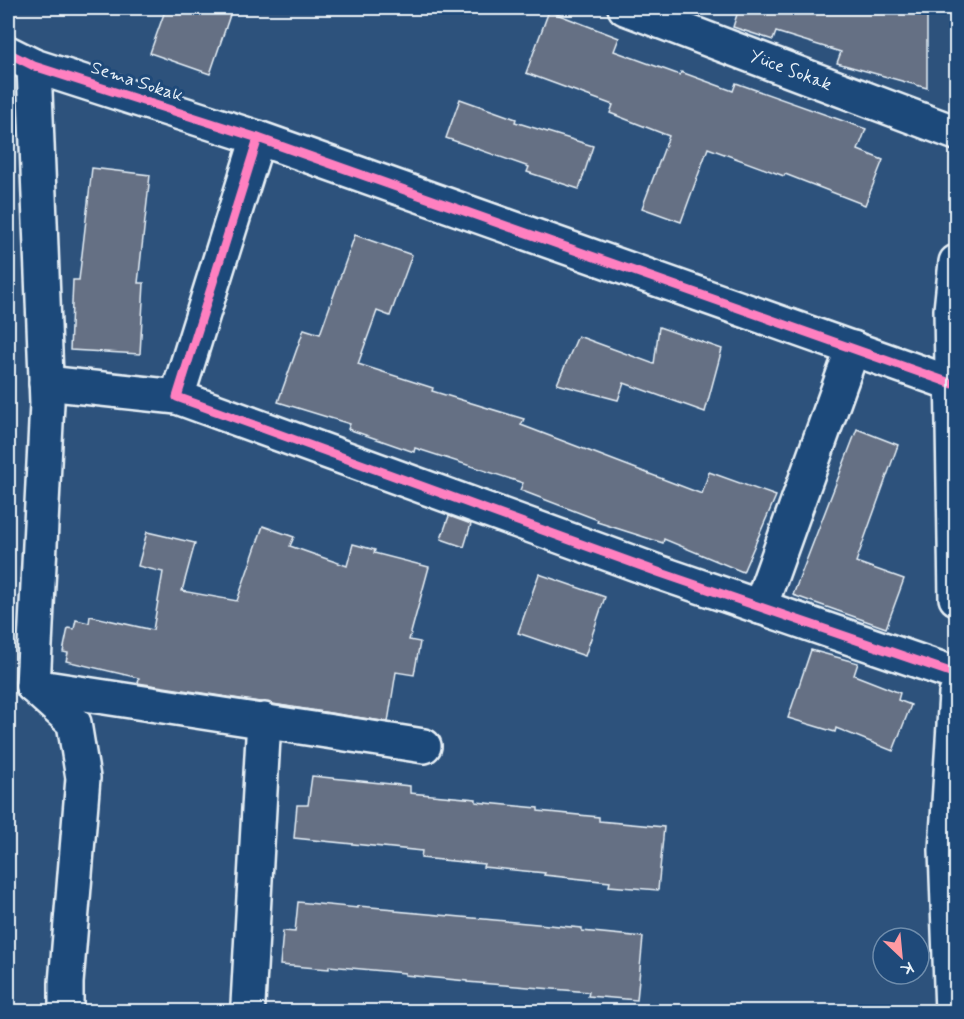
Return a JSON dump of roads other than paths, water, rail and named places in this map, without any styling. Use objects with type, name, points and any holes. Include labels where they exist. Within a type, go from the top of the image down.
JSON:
[{"type":"street","name":"Yüce Sokak","points":[[625,8],[957,132]]},
{"type":"street","name":"Sema Sokak","points":[[21,60],[258,138],[953,384]]},
{"type":"street","points":[[21,60],[47,404],[33,686]]},
{"type":"street","points":[[177,397],[258,138]]},
{"type":"street","points":[[957,262],[951,310],[957,598]]},
{"type":"street","points":[[760,607],[853,348]]},
{"type":"street","points":[[46,383],[177,397],[760,607],[957,674]]},
{"type":"street","points":[[33,686],[424,746]]},
{"type":"street","points":[[33,686],[74,723],[83,778],[66,983],[66,1011]]},
{"type":"street","points":[[952,1011],[946,850],[957,694]]},
{"type":"street","points":[[248,1004],[264,720]]}]
